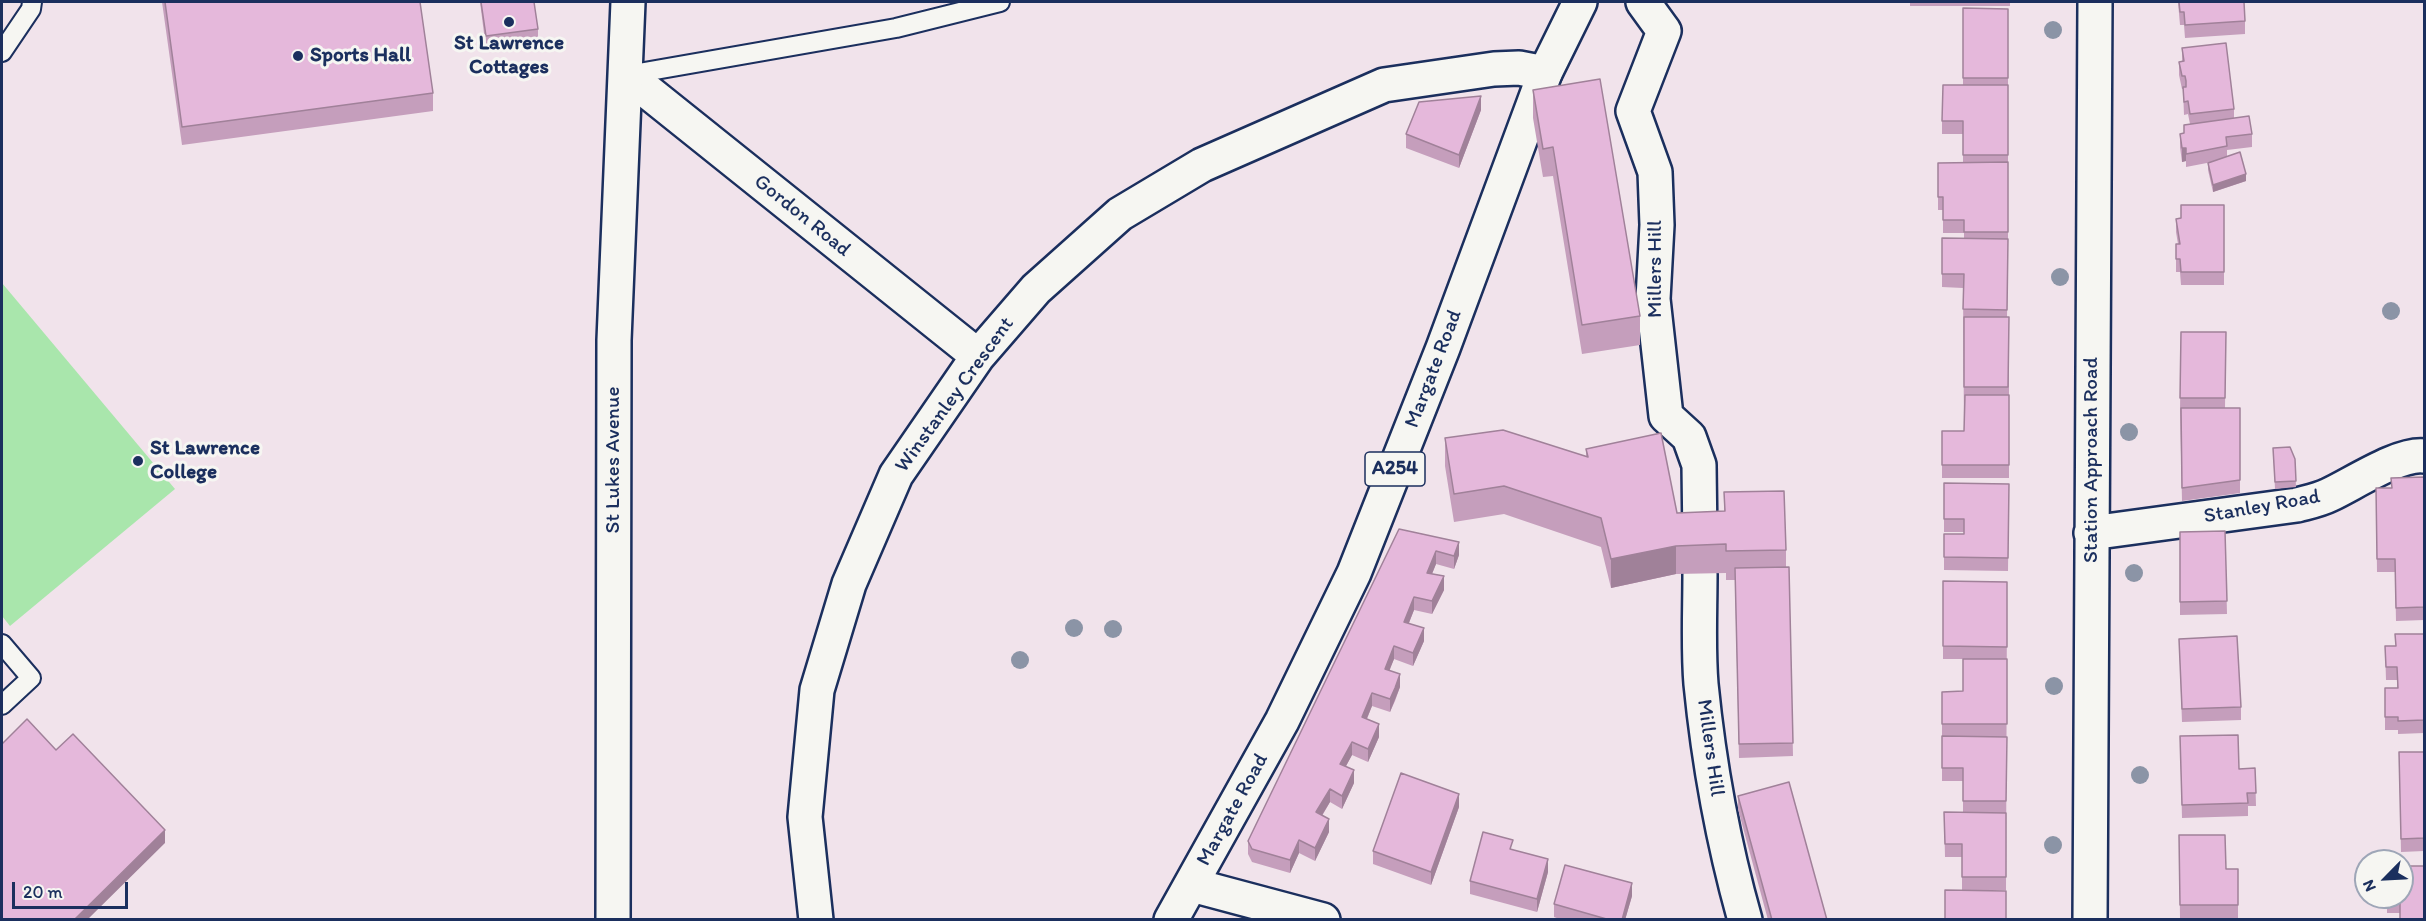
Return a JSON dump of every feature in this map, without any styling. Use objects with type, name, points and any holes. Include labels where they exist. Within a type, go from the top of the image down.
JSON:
[{"type":"street","name":"St Lukes Avenue","points":[[613,920],[614,340],[627,75],[628,2]]},
{"type":"street","name":"Margate Road","points":[[1171,920],[1282,721],[1354,573],[1443,348],[1545,73],[1580,2]]},
{"type":"street","name":"Millers Hill","points":[[1642,2],[1664,31],[1633,111],[1655,172],[1657,225],[1653,299],[1666,416],[1689,437],[1699,465],[1700,541]]},
{"type":"street","name":"Station Approach Road","points":[[2090,920],[2095,2]]},
{"type":"street","name":"Winstanley Crescent","points":[[816,920],[805,818],[817,690],[849,584],[896,475],[978,356],[1036,289],[1120,214],[1202,165],[1384,85],[1494,69],[1520,68],[1545,73]]},
{"type":"street","name":"Gordon Road","points":[[627,75],[978,356]]},
{"type":"street","name":"Stanley Road","points":[[2091,533],[2297,505],[2326,497],[2400,461],[2424,456]]},
{"type":"street","name":"Millers Hill","points":[[1700,574],[1701,682],[1710,758],[1725,847],[1745,920]]},
{"type":"street","points":[[1192,885],[1323,920]]},
{"type":"lane","points":[[2,52],[31,9],[32,2]]},
{"type":"lane","points":[[627,75],[896,28],[1000,2]]},
{"type":"lane","points":[[2,644],[31,678],[2,705]]},
{"type":"green space","points":[[2,283],[175,489],[10,626],[2,616]]},
{"type":"building","name":"Sports Hall","points":[[165,2],[420,2],[433,93],[182,127]]},
{"type":"building","name":"St Lawrence Cottages","points":[[481,2],[534,2],[538,29],[486,36]]},
{"type":"building","points":[[2179,2],[2244,2],[2245,21],[2185,25],[2184,12],[2180,12]]},
{"type":"building","points":[[1963,8],[2008,9],[2008,78],[1963,78]]},
{"type":"building","points":[[2226,43],[2234,109],[2190,114],[2188,101],[2184,102],[2183,87],[2186,87],[2186,81],[2185,76],[2182,76],[2179,62],[2184,61],[2182,48]]},
{"type":"building","points":[[1600,79],[1640,316],[1582,325],[1553,147],[1543,149],[1533,90]]},
{"type":"building","points":[[1943,85],[2008,85],[2008,155],[1963,155],[1963,121],[1942,121]]},
{"type":"building","points":[[1481,96],[1459,155],[1406,134],[1419,102]]},
{"type":"building","points":[[2249,116],[2252,134],[2226,137],[2227,146],[2186,154],[2186,148],[2182,148],[2180,134],[2184,133],[2184,125]]},
{"type":"building","points":[[2240,152],[2246,174],[2213,185],[2208,163]]},
{"type":"building","points":[[2008,162],[2008,232],[1964,232],[1964,220],[1943,220],[1943,197],[1938,197],[1938,163]]},
{"type":"building","points":[[2181,205],[2224,205],[2224,272],[2181,272],[2180,259],[2176,259],[2176,244],[2180,244],[2176,219],[2181,218]]},
{"type":"building","points":[[1942,238],[2008,239],[2007,310],[1963,309],[1964,274],[1942,274]]},
{"type":"building","points":[[1964,317],[2009,317],[2008,387],[1964,387]]},
{"type":"building","points":[[2181,332],[2226,332],[2225,398],[2180,398]]},
{"type":"building","points":[[1965,395],[2009,395],[2009,465],[1942,465],[1942,431],[1964,431]]},
{"type":"building","points":[[2181,408],[2240,408],[2240,480],[2182,488]]},
{"type":"building","points":[[1503,430],[1588,457],[1586,449],[1661,433],[1677,513],[1725,511],[1724,492],[1784,491],[1786,550],[1726,551],[1726,544],[1676,546],[1611,559],[1601,518],[1504,486],[1454,494],[1445,438]]},
{"type":"building","points":[[2290,447],[2295,459],[2296,481],[2275,482],[2273,448]]},
{"type":"building","points":[[2424,477],[2424,607],[2396,608],[2395,559],[2377,559],[2376,488],[2392,488],[2391,478]]},
{"type":"building","points":[[1944,483],[2009,484],[2008,558],[1944,557],[1944,534],[1964,534],[1964,519],[1944,519]]},
{"type":"building","points":[[1399,529],[1459,542],[1454,556],[1436,551],[1427,573],[1444,576],[1432,601],[1414,597],[1404,622],[1424,628],[1413,653],[1394,646],[1385,669],[1400,674],[1395,688],[1390,699],[1372,693],[1362,717],[1379,724],[1368,749],[1352,742],[1340,764],[1354,770],[1342,796],[1330,789],[1316,812],[1329,819],[1315,848],[1299,840],[1290,860],[1252,849],[1248,841]]},
{"type":"building","points":[[2225,531],[2227,601],[2180,602],[2180,532]]},
{"type":"building","points":[[1789,567],[1793,743],[1739,744],[1735,568]]},
{"type":"building","points":[[1943,581],[2007,582],[2007,647],[1943,646]]},
{"type":"building","points":[[2395,634],[2424,634],[2424,720],[2398,721],[2398,717],[2385,717],[2385,688],[2398,688],[2397,667],[2386,667],[2385,646],[2396,646]]},
{"type":"building","points":[[2237,636],[2241,707],[2182,709],[2179,639]]},
{"type":"building","points":[[1963,659],[2007,659],[2007,724],[1942,724],[1942,692],[1963,691]]},
{"type":"building","points":[[27,719],[56,750],[73,734],[165,830],[74,920],[2,920],[2,744]]},
{"type":"building","points":[[2238,735],[2239,769],[2255,768],[2256,793],[2247,793],[2248,803],[2182,805],[2180,736]]},
{"type":"building","points":[[1942,736],[2007,737],[2006,801],[1963,801],[1963,768],[1942,768]]},
{"type":"building","points":[[2399,752],[2424,752],[2424,838],[2401,839]]},
{"type":"building","points":[[1401,773],[1459,794],[1431,872],[1373,851]]},
{"type":"building","points":[[1789,782],[1827,920],[1772,920],[1738,796]]},
{"type":"building","points":[[1944,812],[2006,813],[2006,877],[1962,877],[1962,844],[1945,844]]},
{"type":"building","points":[[1483,832],[1513,840],[1510,849],[1548,859],[1537,899],[1470,881]]},
{"type":"building","points":[[2179,835],[2225,835],[2226,869],[2238,869],[2238,905],[2180,905]]},
{"type":"building","points":[[1565,865],[1632,883],[1622,920],[1610,920],[1554,904]]},
{"type":"building","points":[[2414,866],[2424,866],[2424,920],[2400,920],[2400,909],[2414,909]]},
{"type":"building","points":[[1945,890],[2006,891],[2006,920],[1945,920]]},
{"type":"place","name":"St Lawrence Cottages","points":[[509,22]]},
{"type":"place","name":"Sports Hall","points":[[298,56]]},
{"type":"place","name":"St Lawrence College","points":[[138,461]]}]
